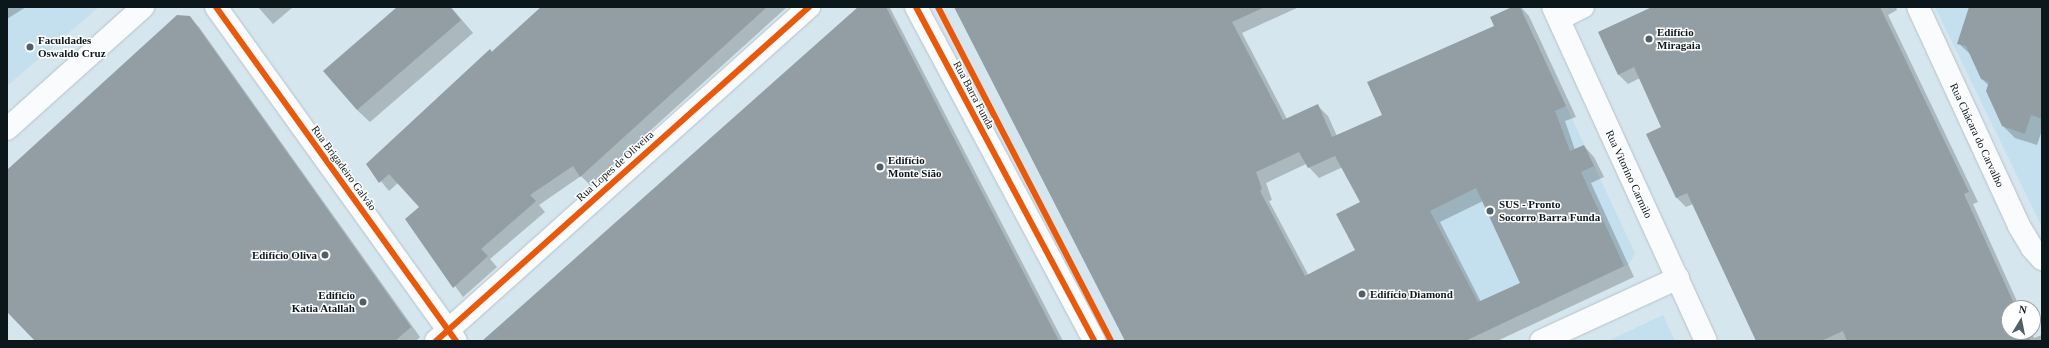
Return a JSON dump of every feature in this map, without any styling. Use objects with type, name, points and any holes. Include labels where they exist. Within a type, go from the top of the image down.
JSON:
[{"type":"street","points":[[7,129],[143,7]]},
{"type":"street","name":"Rua Brigadeiro Galvão","points":[[216,7],[447,337]]},
{"type":"street","name":"Rua Lopes de Oliveira","points":[[447,337],[809,7]]},
{"type":"street","name":"Rua Barra Funda","points":[[916,7],[1094,341]]},
{"type":"street","points":[[1556,13],[1583,7]]},
{"type":"street","name":"Rua Chácara do Carvalho","points":[[1918,7],[2019,226],[2032,248],[2042,259]]},
{"type":"street","name":"Rua Vitorino Carmilo","points":[[1556,13],[1706,341]]},
{"type":"street","points":[[1541,341],[1678,278]]},
{"type":"shaded area","name":"Faculdades Oswaldo Cruz","points":[[7,7],[99,7],[7,86]]},
{"type":"shaded area","points":[[1935,7],[2042,7],[2042,227]]},
{"type":"shaded area","name":"SUS - Pronto Socorro Barra Funda","points":[[1558,89],[1635,253],[1629,264],[1465,341],[1378,174]]},
{"type":"shaded area","points":[[1663,315],[1675,341],[1608,341]]},
{"type":"building","points":[[397,7],[450,7],[461,20],[357,110],[323,71]]},
{"type":"building","points":[[541,7],[767,7],[580,177],[573,166],[530,195],[536,201],[481,249],[488,256],[453,288],[405,219],[419,207],[389,174],[379,183],[366,164],[490,49],[492,52]]},
{"type":"building","points":[[858,7],[886,7],[1059,341],[482,341]]},
{"type":"building","points":[[954,7],[1265,7],[1232,22],[1283,120],[1318,104],[1332,137],[1382,115],[1367,82],[1494,26],[1490,17],[1512,7],[1520,7],[1566,106],[1555,111],[1570,151],[1584,145],[1594,166],[1581,172],[1624,266],[1465,341],[1125,341]],"holes":[[[1299,152],[1308,168],[1335,156],[1360,202],[1336,214],[1355,250],[1305,276],[1260,191],[1262,189],[1256,172]],[[1476,188],[1520,283],[1478,302],[1430,211]]]},
{"type":"building","points":[[1652,7],[1880,7],[1969,192],[1964,194],[2012,300],[2001,300],[2001,340],[2031,341],[1847,341],[1843,331],[1821,341],[1756,341],[1687,193],[1676,198],[1646,134],[1661,127],[1634,67],[1618,75],[1598,32]]},
{"type":"building","points":[[1969,7],[2042,7],[2042,119],[2031,115],[2025,134],[2002,126],[1986,91],[1989,82],[1981,79],[1966,46],[1957,44]]},
{"type":"building","points":[[177,15],[190,16],[411,327],[395,341],[35,341],[7,312],[7,170]]},
{"type":"cycle path","points":[[216,7],[456,341]]},
{"type":"cycle path","points":[[436,341],[809,7]]},
{"type":"cycle path","points":[[916,7],[1094,341]]},
{"type":"cycle path","points":[[938,7],[1111,341]]},
{"type":"place","name":"Edifício Miragaia","points":[[1649,39]]},
{"type":"place","name":"Faculdades Oswaldo Cruz","points":[[30,47]]},
{"type":"place","name":"Edifício Monte Sião","points":[[880,167]]},
{"type":"place","name":"SUS - Pronto Socorro Barra Funda","points":[[1490,211]]},
{"type":"place","name":"Edifício Oliva","points":[[325,255]]},
{"type":"place","name":"Edifício Diamond","points":[[1362,294]]},
{"type":"place","name":"Edificio Katia Atallah","points":[[363,302]]}]
